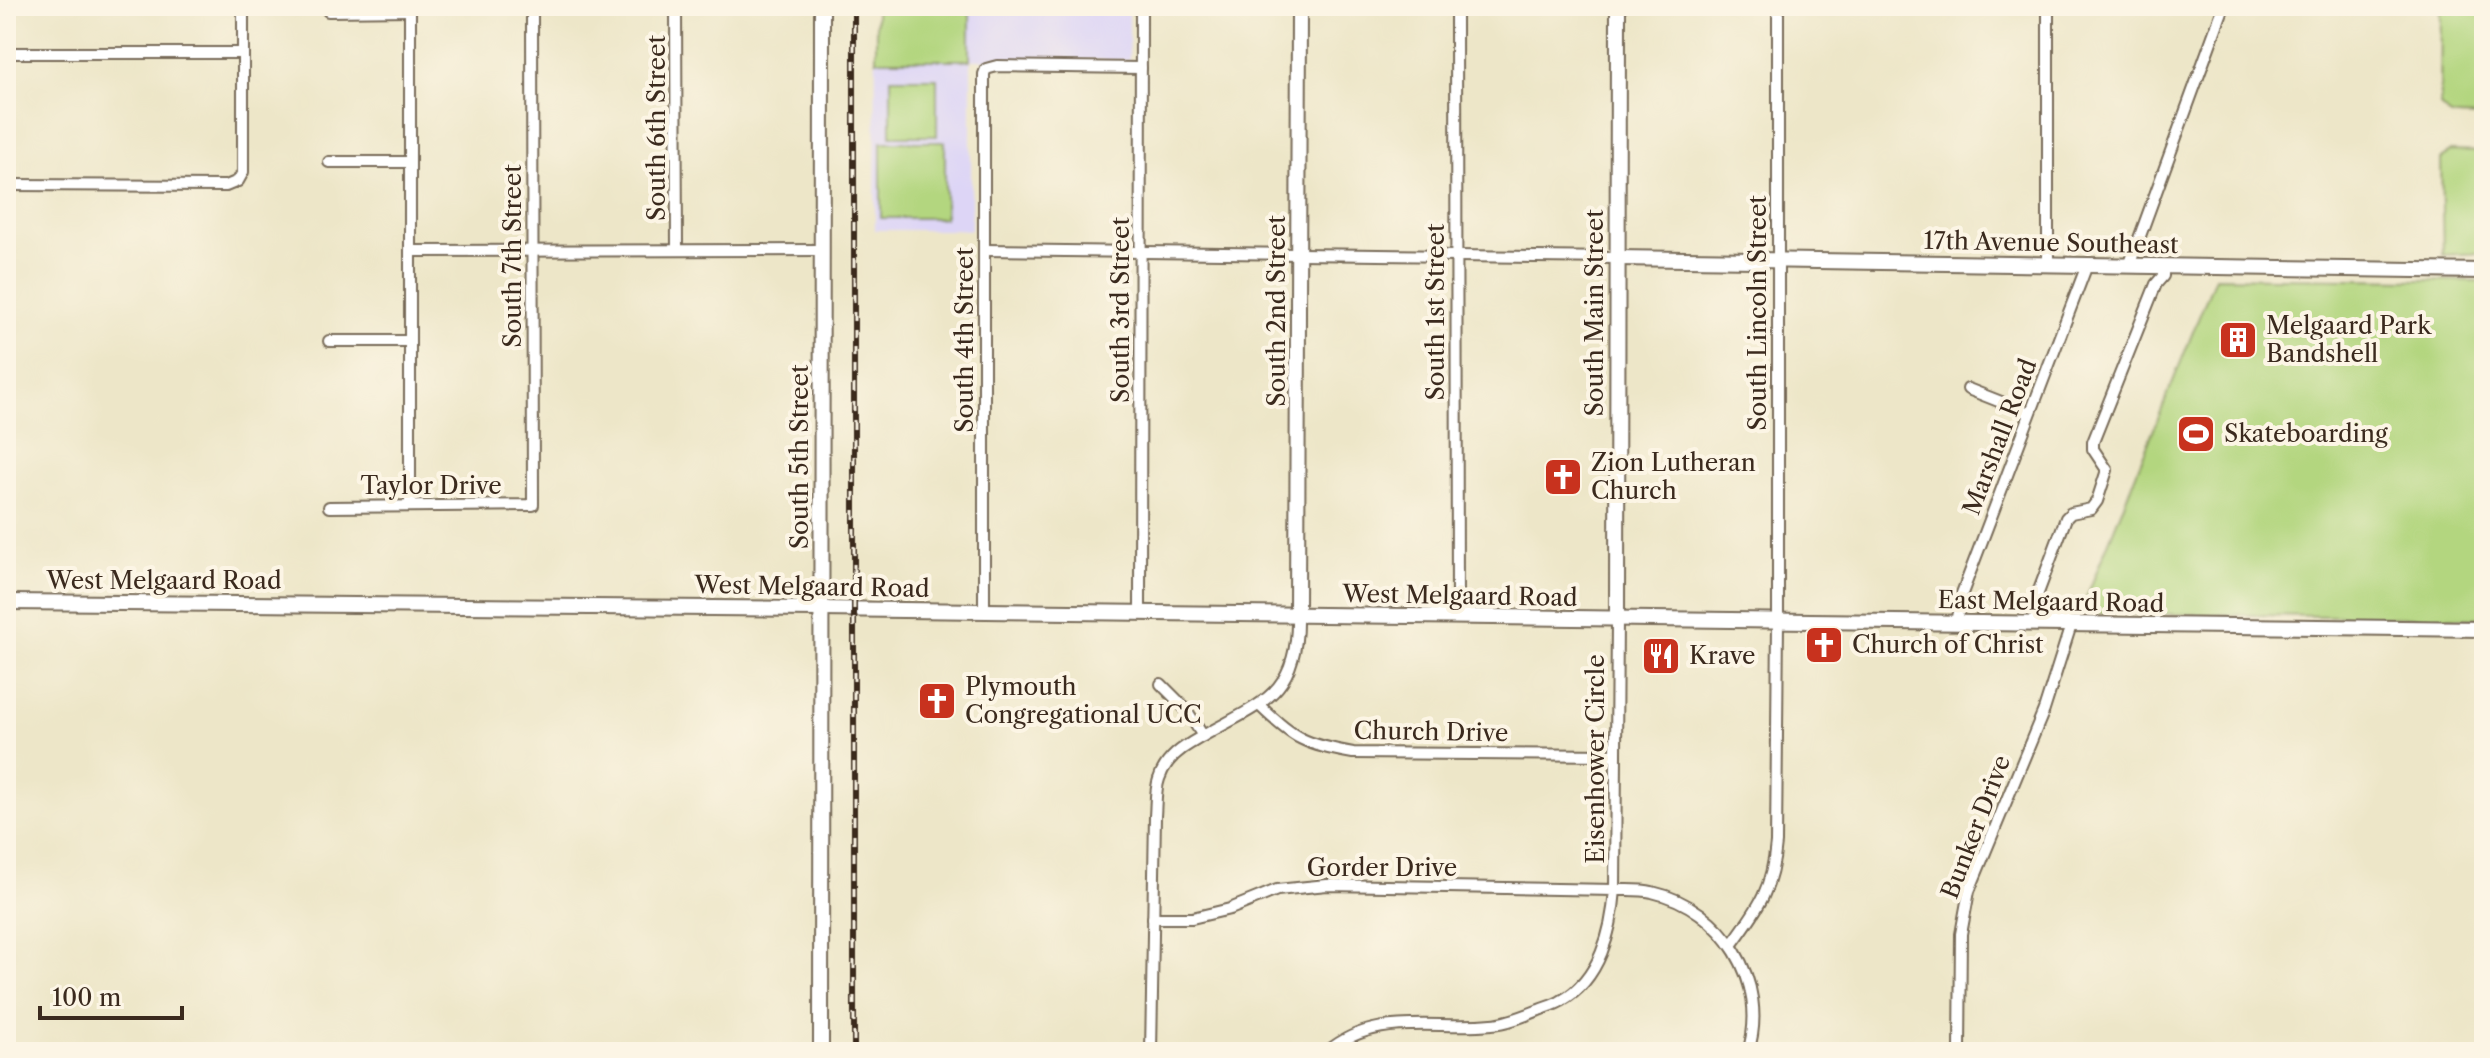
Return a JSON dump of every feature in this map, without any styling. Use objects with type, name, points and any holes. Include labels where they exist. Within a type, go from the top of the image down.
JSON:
[{"type":"main road","name":"South 5th Street","points":[[821,1052],[822,6]]},
{"type":"main road","name":"South 2nd Street","points":[[1297,616],[1299,6]]},
{"type":"main road","name":"South Main Street","points":[[1617,620],[1618,6]]},
{"type":"main road","name":"17th Avenue Southeast","points":[[1617,258],[2484,271]]},
{"type":"main road","name":"West Melgaard Road","points":[[6,602],[1617,620]]},
{"type":"main road","name":"East Melgaard Road","points":[[1617,620],[2484,629]]},
{"type":"street","points":[[6,185],[226,186],[238,181],[243,172],[243,6]]},
{"type":"street","name":"South 7th Street","points":[[532,6],[533,505]]},
{"type":"street","name":"South 6th Street","points":[[676,6],[677,250]]},
{"type":"street","name":"South 3rd Street","points":[[1140,613],[1141,6]]},
{"type":"street","name":"South 1st Street","points":[[1456,6],[1457,618]]},
{"type":"street","name":"South Lincoln Street","points":[[1732,944],[1766,894],[1774,871],[1776,843],[1778,6]]},
{"type":"street","points":[[2048,6],[2048,265]]},
{"type":"street","points":[[2129,266],[2224,6]]},
{"type":"street","points":[[328,11],[410,8],[410,505]]},
{"type":"street","points":[[6,53],[243,53]]},
{"type":"street","name":"South 4th Street","points":[[984,611],[986,69],[997,66],[1141,68]]},
{"type":"street","points":[[329,162],[410,162]]},
{"type":"street","points":[[410,251],[823,250]]},
{"type":"street","points":[[985,250],[1617,258]]},
{"type":"street","name":"Marshall Road","points":[[1956,623],[1961,596],[2087,265]]},
{"type":"street","points":[[2035,624],[2038,593],[2066,518],[2071,513],[2091,509],[2097,501],[2107,470],[2093,449],[2093,442],[2156,284],[2163,276],[2163,266]]},
{"type":"street","points":[[329,341],[410,341]]},
{"type":"street","points":[[1968,389],[2029,413]]},
{"type":"street","name":"Taylor Drive","points":[[329,507],[533,505]]},
{"type":"street","points":[[1151,1052],[1155,816],[1159,779],[1175,753],[1260,706],[1276,690],[1295,655],[1297,616]]},
{"type":"street","name":"Eisenhower Circle","points":[[1617,620],[1615,890],[1652,892],[1695,909],[1732,944],[1745,968],[1754,1000],[1754,1035],[1748,1052]]},
{"type":"street","name":"Bunker Drive","points":[[1960,1052],[1961,934],[1969,891],[2044,710],[2071,625]]},
{"type":"street","points":[[1161,684],[1185,708],[1203,736]]},
{"type":"street","name":"Church Drive","points":[[1260,706],[1283,728],[1310,745],[1353,753],[1616,755]]},
{"type":"street","name":"Gorder Drive","points":[[1153,918],[1192,918],[1230,909],[1277,890],[1327,885],[1615,890]]},
{"type":"street","points":[[1327,1052],[1348,1037],[1370,1029],[1396,1024],[1493,1024],[1563,1001],[1581,985],[1596,965],[1607,938],[1615,890]]},
{"type":"shaded area","points":[[876,6],[1129,6],[1129,60],[971,60],[971,230],[875,230]]},
{"type":"green space","points":[[876,6],[970,6],[970,60],[876,60]]},
{"type":"green space","points":[[2441,6],[2484,6],[2484,117],[2451,116],[2440,106]]},
{"type":"green space","points":[[891,78],[937,78],[937,136],[891,136]]},
{"type":"green space","points":[[881,142],[945,142],[945,218],[881,218]]},
{"type":"green space","points":[[2450,151],[2484,152],[2483,253],[2443,255],[2441,160]]},
{"type":"green space","points":[[2215,277],[2484,281],[2484,618],[2080,613]]},
{"type":"railway","points":[[854,6],[854,1052]]},
{"type":"place","name":"Melgaard Park Bandshell","points":[[2238,340]]},
{"type":"place","name":"Skateboarding","points":[[2196,434]]},
{"type":"place","name":"Zion Lutheran Church","points":[[1563,477]]},
{"type":"place","name":"Church of Christ","points":[[1824,645]]},
{"type":"place","name":"Krave","points":[[1661,656]]},
{"type":"place","name":"Plymouth Congregational UCC","points":[[937,701]]}]
